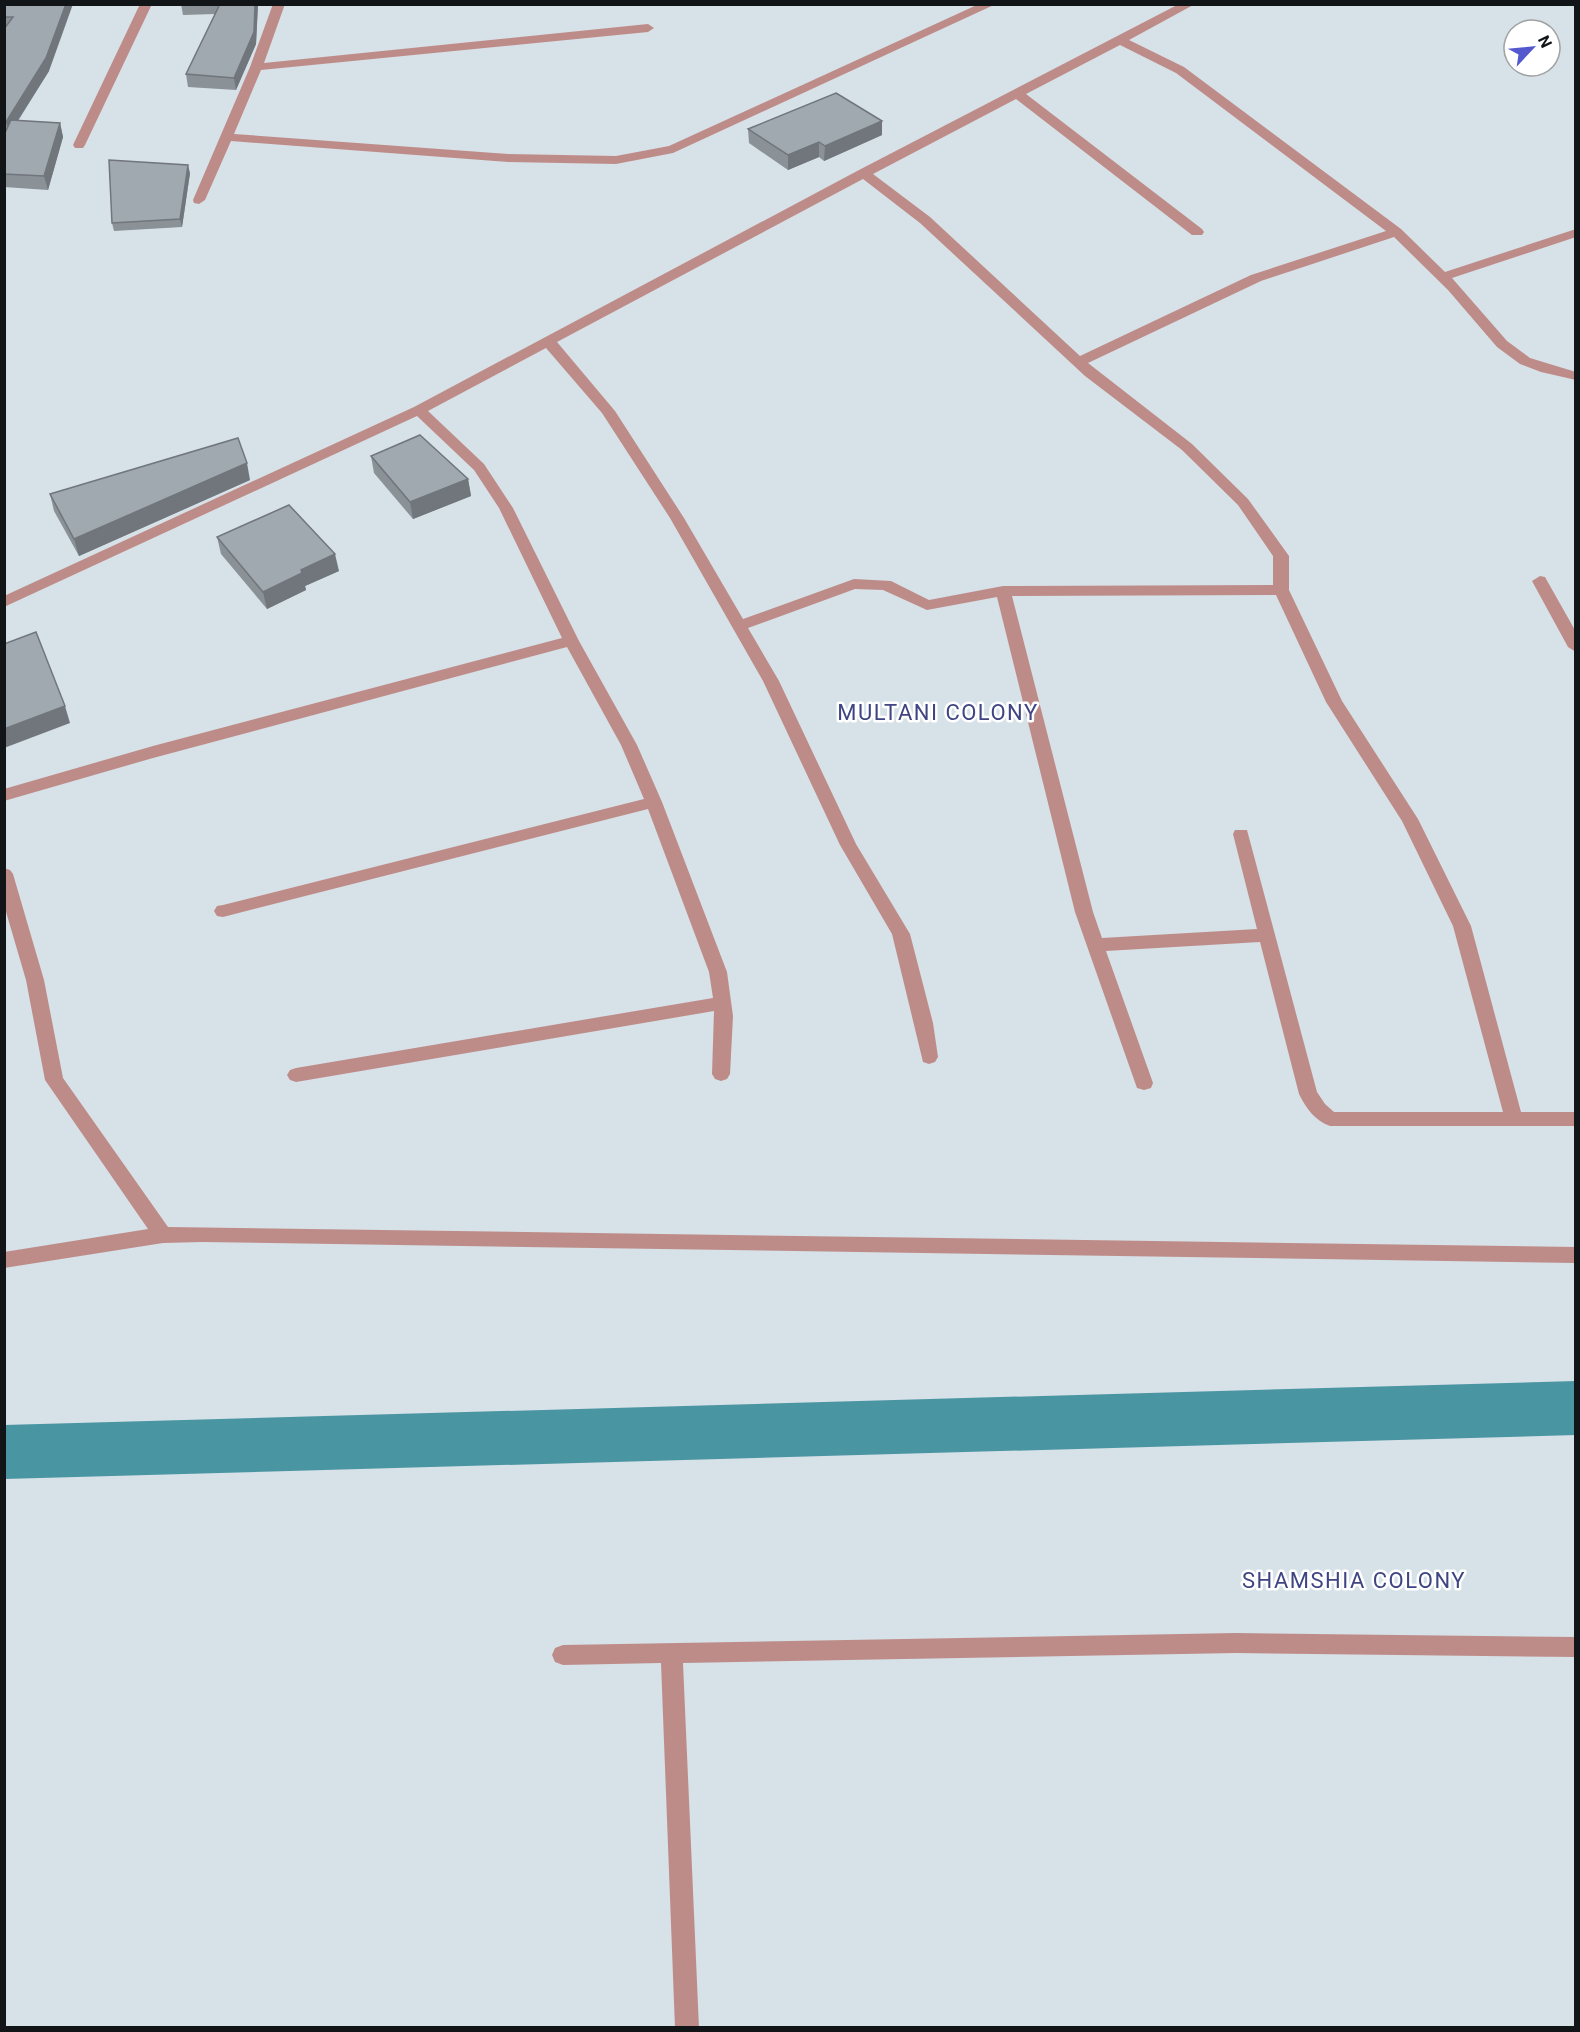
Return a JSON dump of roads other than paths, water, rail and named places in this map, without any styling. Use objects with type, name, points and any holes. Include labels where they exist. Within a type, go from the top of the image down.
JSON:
[{"type":"street","points":[[79,145],[146,4]]},
{"type":"street","points":[[199,200],[256,67],[279,4]]},
{"type":"street","points":[[225,137],[508,158],[616,160],[673,149],[990,4]]},
{"type":"street","points":[[4,602],[419,410],[864,173],[1122,41],[1189,4]]},
{"type":"street","points":[[256,67],[648,28]]},
{"type":"street","points":[[1122,41],[1180,70],[1396,232],[1442,277],[1502,344],[1517,355],[1546,369],[1575,376]]},
{"type":"street","points":[[1018,94],[1197,232]]},
{"type":"street","points":[[864,173],[925,220],[1090,374],[1187,447],[1243,502],[1281,556],[1281,590],[1334,702],[1410,819],[1462,926],[1514,1119]]},
{"type":"street","points":[[1079,362],[1256,278],[1396,232]]},
{"type":"street","points":[[1442,277],[1575,233]]},
{"type":"street","points":[[549,342],[608,411],[677,518],[771,681],[848,845],[902,934],[924,1023],[929,1057]]},
{"type":"street","points":[[419,410],[478,467],[506,508],[571,641],[629,745],[654,802],[718,972],[723,1003],[721,1074]]},
{"type":"street","points":[[1540,581],[1575,647]]},
{"type":"street","points":[[739,626],[854,584],[886,585],[927,605],[1003,591],[1281,590]]},
{"type":"street","points":[[1003,591],[1084,912],[1144,1083]]},
{"type":"street","points":[[4,795],[153,752],[571,641]]},
{"type":"street","points":[[223,912],[654,802]]},
{"type":"street","points":[[1241,834],[1308,1094],[1318,1109],[1330,1119],[1575,1119]]},
{"type":"street","points":[[4,874],[35,980],[54,1080],[163,1235]]},
{"type":"street","points":[[1095,945],[1267,935]]},
{"type":"street","points":[[296,1075],[723,1003]]},
{"type":"street","points":[[4,1260],[163,1235],[1575,1255]]},
{"type":"street","points":[[563,1655],[1236,1643],[1575,1647]]},
{"type":"street","points":[[672,1653],[687,2028]]},
{"type":"waterway","points":[[4,1452],[1576,1408]]},
{"type":"district","name":"MULTANI COLONY","points":[[938,712]]},
{"type":"district","name":"SHAMSHIA COLONY","points":[[1354,1580]]}]
